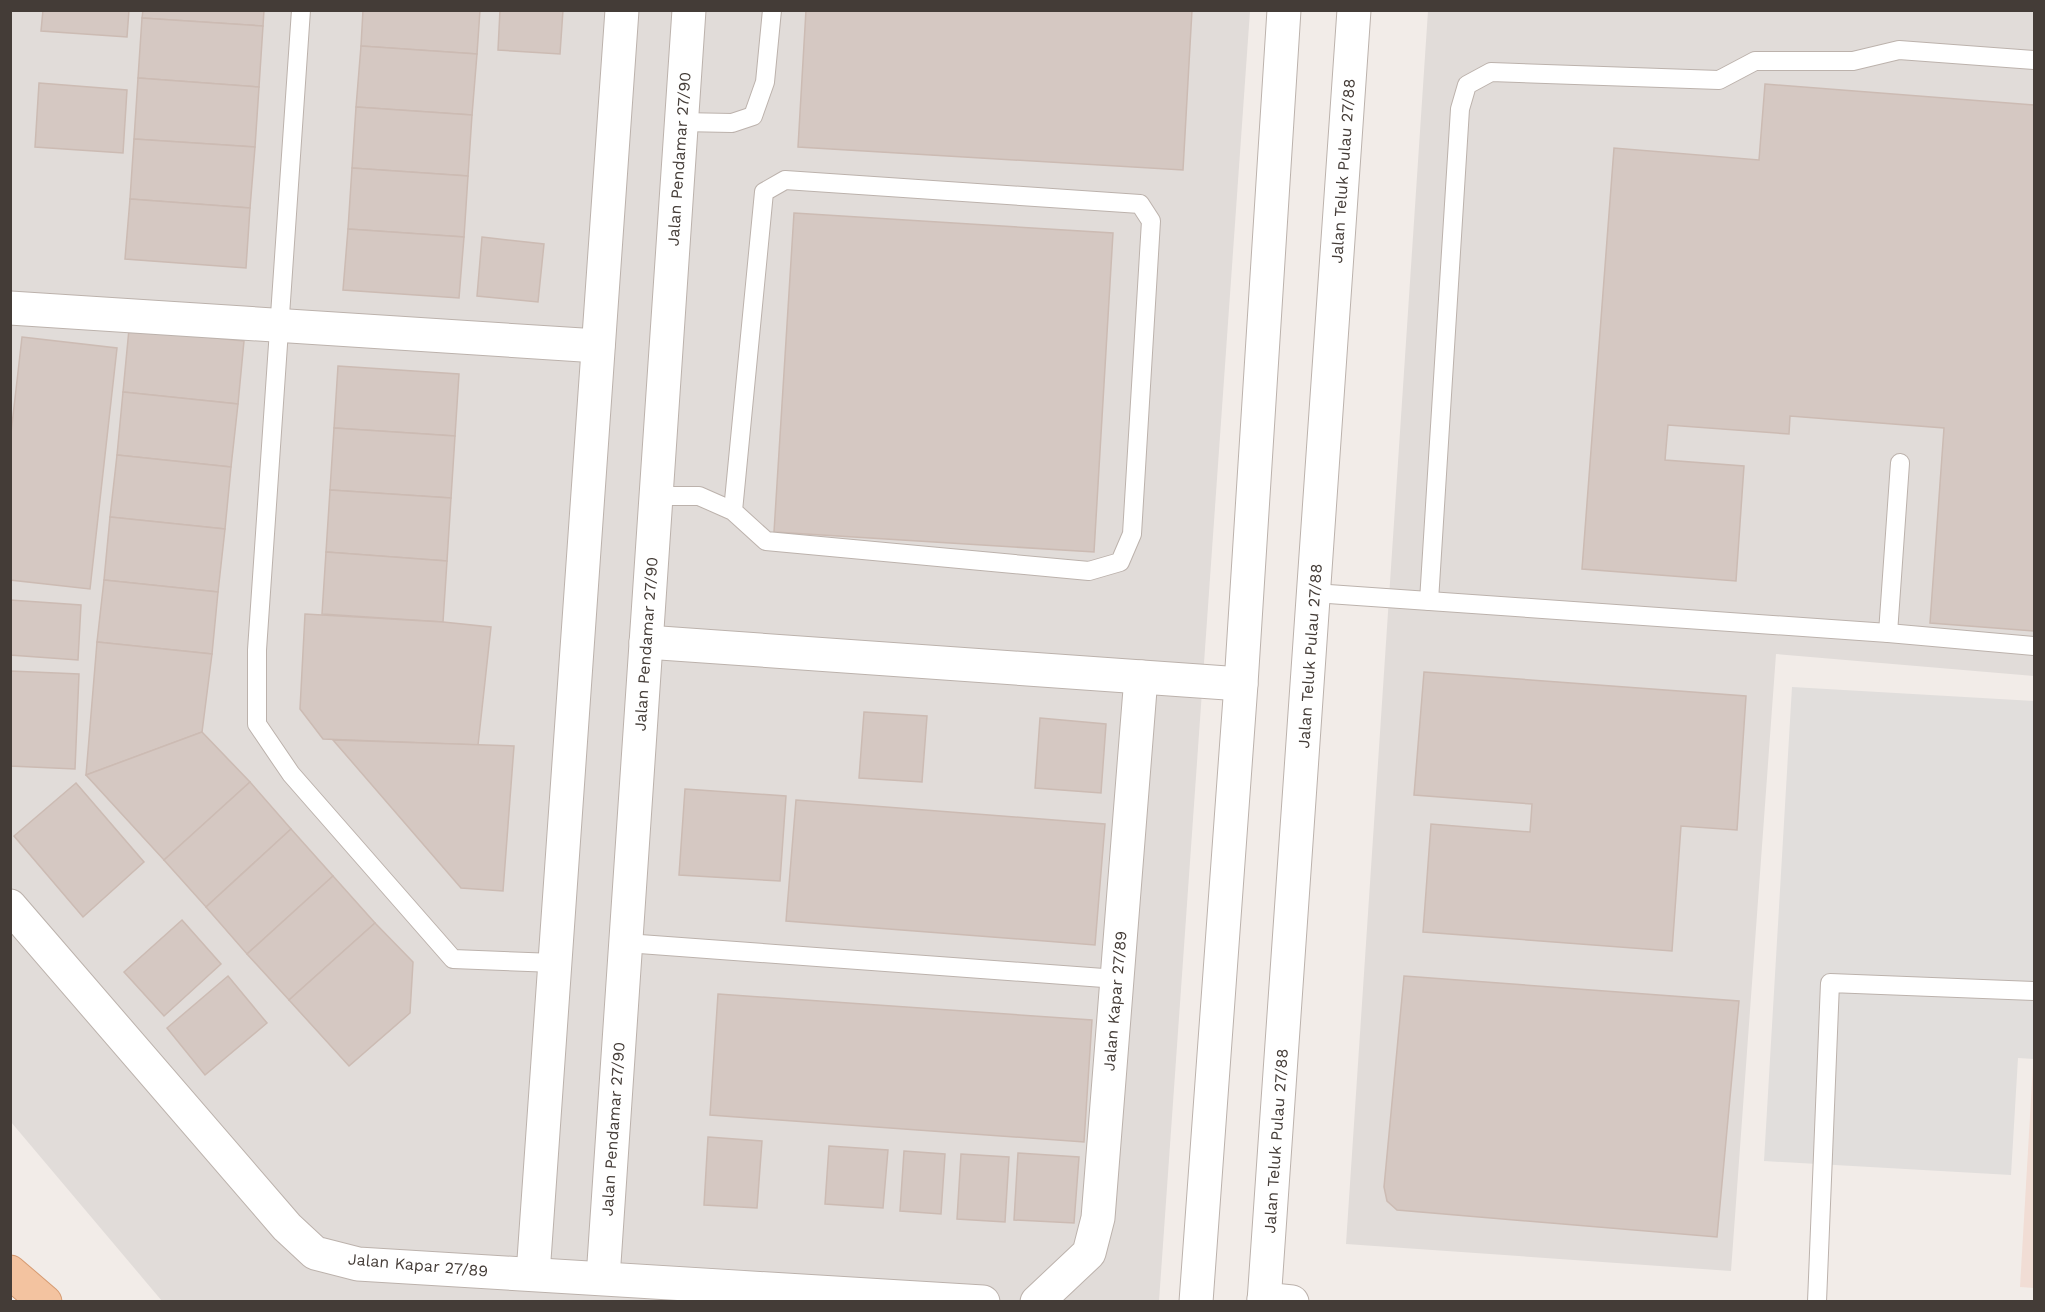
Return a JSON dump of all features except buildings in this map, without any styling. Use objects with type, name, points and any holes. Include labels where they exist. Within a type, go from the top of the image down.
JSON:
[{"type":"main road","points":[[10,1272],[45,1302]]},
{"type":"street","points":[[533,1274],[622,10]]},
{"type":"street","name":"Jalan Pendamar 27/90","points":[[603,1278],[689,10]]},
{"type":"street","points":[[1196,1302],[1241,684],[1284,10]]},
{"type":"street","name":"Jalan Teluk Pulau 27/88","points":[[1274,1301],[1314,593],[1354,10]]},
{"type":"street","points":[[10,308],[598,346]]},
{"type":"street","points":[[646,642],[1241,684]]},
{"type":"street","name":"Jalan Kapar 27/89","points":[[1037,1302],[1089,1253],[1098,1218],[1141,677]]},
{"type":"street","name":"Jalan Kapar 27/89","points":[[10,906],[280,1218],[315,1253],[358,1264],[983,1302]]},
{"type":"lane","points":[[301,10],[256,650],[257,724],[291,774],[453,959],[555,963]]},
{"type":"lane","points":[[681,122],[732,123],[753,117],[765,82],[772,10]]},
{"type":"lane","points":[[1429,601],[1460,109],[1467,85],[1491,72],[1719,80],[1755,61],[1853,61],[1899,50],[2034,60]]},
{"type":"lane","points":[[656,496],[699,496],[733,511],[766,541],[1089,571],[1120,562],[1132,534],[1151,232],[1151,221],[1140,204],[784,180],[764,192],[733,511]]},
{"type":"lane","points":[[1888,633],[1900,463]]},
{"type":"lane","points":[[1314,593],[1888,633],[2034,646]]},
{"type":"lane","points":[[626,943],[1117,979]]},
{"type":"lane","points":[[1817,1302],[1830,983],[2034,991]]},
{"type":"shaded area","points":[[10,11],[1250,11],[1159,1301],[162,1301],[11,1122]]},
{"type":"shaded area","points":[[1428,11],[2034,11],[2034,676],[1776,654],[1731,1271],[1346,1244]]},
{"type":"shaded area","points":[[1792,687],[2034,701],[2034,1059],[2018,1058],[2011,1175],[1764,1161]]},
{"type":"shaded area","points":[[2034,1066],[2034,1288],[2020,1287]]}]
